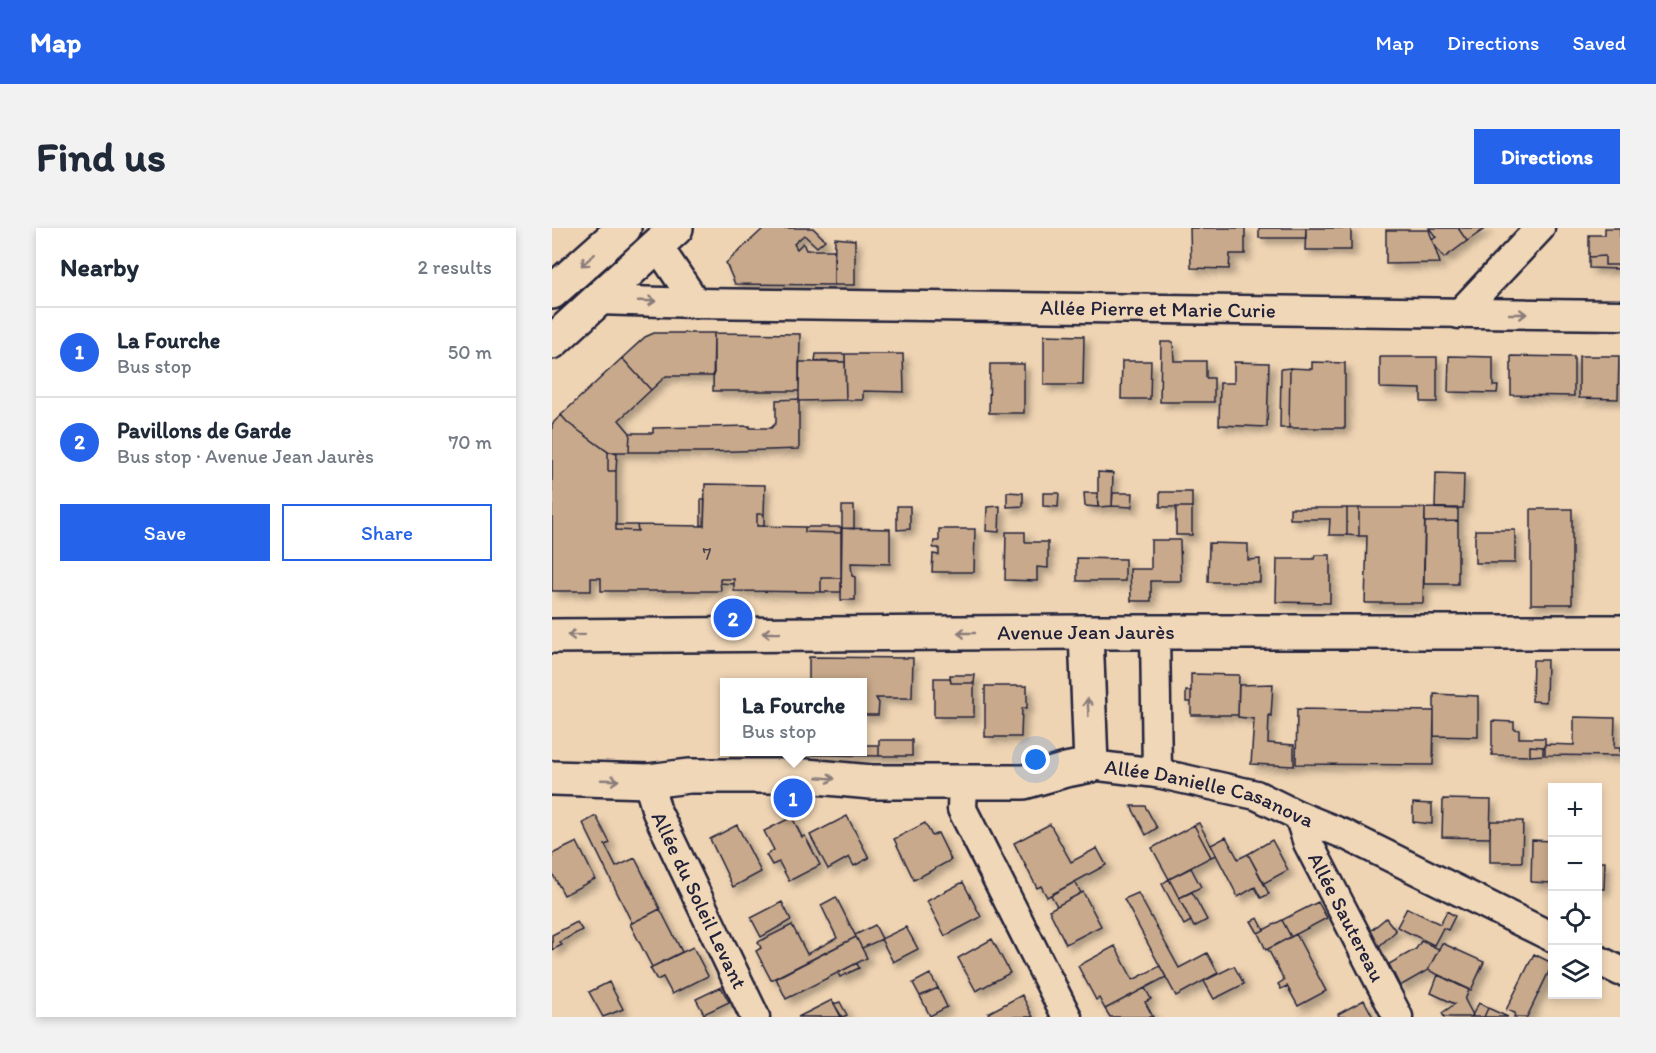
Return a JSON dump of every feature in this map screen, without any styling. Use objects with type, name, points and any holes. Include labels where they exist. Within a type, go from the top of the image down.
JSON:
[{"type":"main road","points":[[552,292],[624,228]]},
{"type":"main road","points":[[552,342],[667,237]]},
{"type":"main road","points":[[1086,632],[1091,765]]},
{"type":"main road","name":"Avenue Jean Jaurès","points":[[552,636],[745,633],[1620,632]]},
{"type":"main road","name":"Allée Danielle Casanova","points":[[552,778],[648,781],[700,776],[806,777],[871,782],[1024,782],[1091,765]]},
{"type":"street","points":[[1459,314],[1540,228]]},
{"type":"street","points":[[667,237],[696,303]]},
{"type":"street","name":"Allée Pierre et Marie Curie","points":[[597,300],[1620,315]]},
{"type":"street","points":[[1155,632],[1157,773]]},
{"type":"street","name":"Allée Danielle Casanova","points":[[1091,765],[1157,773],[1256,795],[1346,835],[1548,935]]},
{"type":"street","name":"Allée du Soleil Levant","points":[[648,781],[657,812],[755,1017]]},
{"type":"street","points":[[963,782],[962,809],[1067,1017]]},
{"type":"street","name":"Allée Sautereau","points":[[1299,816],[1308,843],[1398,1017]]},
{"type":"street","points":[[1602,962],[1620,971]]},
{"type":"building","points":[[764,228],[813,228],[825,240],[817,247],[804,235],[794,244],[797,249],[803,243],[806,250],[834,250],[834,285],[735,284],[726,263]]},
{"type":"building","points":[[1190,228],[1245,228],[1245,254],[1230,254],[1229,269],[1191,268]]},
{"type":"building","points":[[1259,228],[1306,228],[1306,238],[1259,238]]},
{"type":"building","points":[[1306,228],[1351,228],[1351,250],[1305,250]]},
{"type":"building","points":[[1429,228],[1458,228],[1467,241],[1444,258],[1433,243],[1432,240],[1436,237]]},
{"type":"building","points":[[1458,228],[1486,228],[1467,241]]},
{"type":"building","points":[[1605,228],[1620,228],[1620,265],[1605,265],[1605,256],[1589,257],[1589,235],[1605,235]]},
{"type":"building","points":[[1386,230],[1429,230],[1440,263],[1386,264]]},
{"type":"building","points":[[835,238],[855,240],[855,285],[834,285]]},
{"type":"building","points":[[1605,256],[1605,265],[1620,265],[1620,269],[1589,268],[1589,257]]},
{"type":"building","points":[[654,333],[714,333],[714,376],[666,376],[651,390],[622,358],[645,337]]},
{"type":"building","points":[[714,333],[800,334],[799,391],[713,391]]},
{"type":"building","points":[[1044,335],[1084,336],[1083,385],[1044,385]]},
{"type":"building","points":[[1161,342],[1173,342],[1174,361],[1206,361],[1206,378],[1214,378],[1214,402],[1160,402]]},
{"type":"building","points":[[816,354],[845,354],[845,362],[815,361]]},
{"type":"building","points":[[845,354],[903,354],[904,392],[863,391],[863,400],[846,400]]},
{"type":"building","points":[[1449,356],[1493,357],[1493,386],[1498,386],[1497,393],[1448,392]]},
{"type":"building","points":[[1511,356],[1574,357],[1574,396],[1511,395]]},
{"type":"building","points":[[1579,356],[1619,356],[1618,399],[1579,398]]},
{"type":"building","points":[[1380,357],[1437,357],[1437,402],[1421,402],[1421,389],[1380,388]]},
{"type":"building","points":[[622,358],[651,390],[619,420],[630,433],[629,452],[608,452],[568,423],[561,415]]},
{"type":"building","points":[[1122,361],[1151,361],[1150,399],[1121,399]]},
{"type":"building","points":[[799,362],[845,362],[846,400],[799,401]]},
{"type":"building","points":[[1234,362],[1269,363],[1267,427],[1219,425],[1220,383],[1234,383]]},
{"type":"building","points":[[1312,362],[1345,363],[1345,428],[1289,428],[1290,368],[1312,369]]},
{"type":"building","points":[[990,364],[1024,364],[1024,413],[989,413]]},
{"type":"building","points":[[1290,368],[1289,428],[1280,428],[1281,369]]},
{"type":"building","points":[[799,399],[799,449],[629,452],[630,433],[653,433],[653,428],[750,426],[750,428],[771,428],[776,423],[776,400]]},
{"type":"building","points":[[561,415],[568,423],[608,452],[608,471],[616,471],[616,530],[638,531],[637,525],[704,526],[705,484],[765,485],[764,514],[757,514],[757,526],[805,527],[805,532],[841,533],[841,578],[821,578],[821,592],[734,591],[734,579],[720,579],[721,591],[601,591],[601,578],[591,578],[591,591],[552,591],[552,424]]},
{"type":"building","points":[[608,452],[617,453],[616,471],[608,471]]},
{"type":"building","points":[[1098,472],[1113,473],[1112,506],[1098,507]]},
{"type":"building","points":[[1436,473],[1464,474],[1463,508],[1435,508]]},
{"type":"building","points":[[1007,492],[1023,493],[1023,506],[1007,507]]},
{"type":"building","points":[[1160,492],[1192,492],[1192,507],[1160,507]]},
{"type":"building","points":[[1043,493],[1059,493],[1058,507],[1043,506]]},
{"type":"building","points":[[1084,493],[1097,493],[1098,507],[1085,506]]},
{"type":"building","points":[[1113,493],[1133,493],[1132,507],[1112,506]]},
{"type":"building","points":[[701,500],[705,500],[704,526],[701,525]]},
{"type":"building","points":[[842,506],[854,506],[854,529],[842,528]]},
{"type":"building","points":[[897,506],[910,506],[910,529],[897,530]]},
{"type":"building","points":[[1000,506],[999,532],[986,531],[987,507]]},
{"type":"building","points":[[1176,507],[1192,507],[1192,535],[1176,535]]},
{"type":"building","points":[[1290,508],[1347,508],[1347,535],[1329,535],[1330,519],[1290,519]]},
{"type":"building","points":[[1347,508],[1359,508],[1359,536],[1347,535]]},
{"type":"building","points":[[1359,508],[1425,508],[1423,603],[1365,603],[1367,536],[1359,536]]},
{"type":"building","points":[[1425,508],[1458,509],[1458,521],[1425,522]]},
{"type":"building","points":[[1531,509],[1572,509],[1572,604],[1531,604]]},
{"type":"building","points":[[757,514],[764,514],[764,526],[757,526]]},
{"type":"building","points":[[1458,521],[1458,584],[1424,584],[1425,522]]},
{"type":"building","points":[[616,525],[637,525],[638,531],[616,530]]},
{"type":"building","points":[[805,527],[841,527],[841,533],[805,532]]},
{"type":"building","points":[[842,528],[890,529],[890,564],[851,563],[852,576],[855,577],[855,600],[841,600]]},
{"type":"building","points":[[939,529],[975,529],[974,572],[932,572],[933,554],[939,555],[939,548],[933,548],[934,541],[939,541]]},
{"type":"building","points":[[1475,530],[1515,530],[1515,563],[1475,563]]},
{"type":"building","points":[[1006,532],[1025,532],[1025,542],[1048,542],[1048,568],[1037,567],[1037,581],[1005,580]]},
{"type":"building","points":[[1151,540],[1180,540],[1181,581],[1151,581],[1151,601],[1131,601],[1130,569],[1151,569]]},
{"type":"building","points":[[1209,543],[1248,544],[1248,560],[1260,559],[1260,582],[1208,582]]},
{"type":"building","points":[[1315,555],[1330,555],[1330,603],[1276,602],[1277,559],[1314,559]]},
{"type":"building","points":[[1077,558],[1125,559],[1125,581],[1077,581]]},
{"type":"building","points":[[821,578],[841,578],[841,592],[821,592]]},
{"type":"building","points":[[720,579],[734,579],[734,584],[720,583]]},
{"type":"building","points":[[809,657],[913,658],[912,698],[876,698],[879,703],[878,715],[867,715],[867,678],[809,678]]},
{"type":"building","points":[[1533,660],[1547,660],[1546,702],[1532,701]]},
{"type":"building","points":[[1191,674],[1239,675],[1238,715],[1191,715]]},
{"type":"building","points":[[950,675],[975,675],[974,683],[951,683]]},
{"type":"building","points":[[934,678],[950,678],[951,683],[974,683],[974,717],[934,717]]},
{"type":"building","points":[[1273,684],[1268,743],[1294,745],[1294,766],[1251,764],[1254,719],[1238,717],[1239,685]]},
{"type":"building","points":[[985,686],[1027,686],[1027,708],[1022,708],[1021,737],[985,737]]},
{"type":"building","points":[[1186,691],[1191,691],[1191,702],[1186,702]]},
{"type":"building","points":[[1434,694],[1478,696],[1478,737],[1434,736]]},
{"type":"building","points":[[1297,709],[1434,711],[1433,765],[1296,764]]},
{"type":"building","points":[[1574,717],[1615,718],[1614,748],[1620,748],[1620,756],[1545,755],[1545,744],[1574,745]]},
{"type":"building","points":[[1492,721],[1514,722],[1514,729],[1519,730],[1519,738],[1545,738],[1545,747],[1530,746],[1530,756],[1492,755]]},
{"type":"building","points":[[879,740],[912,740],[912,756],[879,756]]},
{"type":"building","points":[[867,745],[879,745],[879,756],[867,756]]},
{"type":"building","points":[[1530,746],[1543,747],[1543,755],[1530,756]]},
{"type":"building","points":[[1443,799],[1491,800],[1490,838],[1442,837]]},
{"type":"building","points":[[1413,803],[1432,804],[1432,824],[1413,822]]},
{"type":"building","points":[[1131,806],[1145,806],[1157,828],[1146,835]]},
{"type":"building","points":[[596,816],[610,843],[605,845],[616,867],[635,858],[660,909],[632,923],[583,823]]},
{"type":"building","points":[[847,816],[869,858],[854,866],[849,857],[828,869],[810,835]]},
{"type":"building","points":[[792,817],[820,865],[789,881],[779,862],[772,865],[766,855],[774,850],[764,831]]},
{"type":"building","points":[[1490,821],[1523,821],[1522,862],[1490,862]]},
{"type":"building","points":[[925,823],[932,836],[938,833],[951,860],[914,880],[894,839]]},
{"type":"building","points":[[1199,823],[1216,855],[1211,857],[1194,825]]},
{"type":"building","points":[[1050,824],[1071,862],[1097,848],[1106,865],[1047,897],[1041,886],[1037,888],[1014,843]]},
{"type":"building","points":[[737,825],[761,872],[733,887],[710,839]]},
{"type":"building","points":[[1194,825],[1211,857],[1169,879],[1152,848]]},
{"type":"building","points":[[1226,837],[1238,859],[1248,854],[1269,894],[1261,898],[1255,887],[1238,897],[1211,845]]},
{"type":"building","points":[[1272,840],[1288,870],[1264,883],[1248,854]]},
{"type":"building","points":[[1532,840],[1548,841],[1548,883],[1531,882]]},
{"type":"building","points":[[577,842],[595,879],[564,895],[552,873],[552,854]]},
{"type":"building","points":[[1602,862],[1605,862],[1604,889],[1602,889]]},
{"type":"building","points":[[1191,868],[1201,887],[1179,898],[1169,879]]},
{"type":"building","points":[[1169,879],[1191,921],[1184,925],[1162,884]]},
{"type":"building","points":[[963,882],[981,917],[945,936],[927,901]]},
{"type":"building","points":[[1075,882],[1081,893],[1057,906],[1051,895]]},
{"type":"building","points":[[1083,892],[1101,926],[1066,944],[1049,910]]},
{"type":"building","points":[[1192,892],[1207,920],[1194,927],[1179,898]]},
{"type":"building","points":[[1138,893],[1179,968],[1207,953],[1218,973],[1176,996],[1124,899]]},
{"type":"building","points":[[836,897],[856,937],[771,980],[756,951],[761,948],[758,942],[792,925],[807,954],[837,938],[821,905]]},
{"type":"building","points":[[782,902],[791,920],[761,937],[751,918]]},
{"type":"building","points":[[1318,902],[1327,918],[1291,937],[1282,920]]},
{"type":"building","points":[[1407,908],[1440,924],[1447,911],[1455,916],[1448,930],[1443,928],[1434,945],[1397,927]]},
{"type":"building","points":[[660,909],[682,952],[652,967],[630,924]]},
{"type":"building","points":[[1258,918],[1264,930],[1258,933],[1251,921]]},
{"type":"building","points":[[1386,918],[1396,931],[1376,949],[1368,933]]},
{"type":"building","points":[[1282,920],[1291,937],[1266,950],[1258,933]]},
{"type":"building","points":[[577,922],[582,930],[560,942],[562,945],[552,950],[552,935]]},
{"type":"building","points":[[875,925],[882,939],[862,948],[855,935]]},
{"type":"building","points":[[906,927],[918,949],[893,962],[881,939]]},
{"type":"building","points":[[1296,934],[1326,991],[1298,1006],[1287,986],[1281,989],[1278,984],[1284,980],[1268,949]]},
{"type":"building","points":[[856,937],[867,958],[786,999],[776,978]]},
{"type":"building","points":[[992,939],[1010,973],[976,991],[958,958]]},
{"type":"building","points":[[1421,941],[1439,949],[1428,970],[1400,986],[1389,964],[1416,949]]},
{"type":"building","points":[[1442,943],[1484,962],[1471,990],[1428,970]]},
{"type":"building","points":[[1115,946],[1133,980],[1160,966],[1166,977],[1105,1009],[1099,998],[1096,1000],[1078,966]]},
{"type":"building","points":[[693,947],[708,976],[672,994],[663,977],[657,980],[650,968]]},
{"type":"building","points":[[1534,954],[1548,961],[1548,973],[1527,1017],[1514,1017],[1515,1013],[1506,1010]]},
{"type":"building","points":[[857,963],[859,968],[840,977],[838,973]]},
{"type":"building","points":[[1234,966],[1244,984],[1214,999],[1204,981]]},
{"type":"building","points":[[930,974],[938,988],[920,996],[913,983]]},
{"type":"building","points":[[1438,975],[1469,990],[1465,1000],[1473,1015],[1471,1017],[1444,1017],[1442,1013],[1455,1004],[1431,993]]},
{"type":"building","points":[[609,982],[623,1009],[603,1017],[589,992]]},
{"type":"building","points":[[721,987],[729,1002],[704,1014],[696,999]]},
{"type":"building","points":[[938,988],[947,1007],[930,1016],[920,996]]},
{"type":"building","points":[[1145,988],[1151,999],[1145,1002],[1153,1017],[1110,1017],[1105,1009]]},
{"type":"building","points":[[1022,995],[1033,1017],[991,1017],[988,1013]]},
{"type":"building","points":[[832,1000],[841,1017],[798,1017]]},
{"type":"building","points":[[1364,1000],[1373,1017],[1339,1017],[1338,1014]]},
{"type":"building","points":[[840,1002],[847,1015],[842,1017],[834,1004]]},
{"type":"building","points":[[1479,1003],[1488,1008],[1484,1017],[1471,1017]]},
{"type":"building","points":[[1488,1008],[1508,1017],[1484,1017]]},
{"type":"place","name":"Pavillons de Garde","points":[[733,618]]},
{"type":"place","name":"La Fourche","points":[[793,798]]}]
